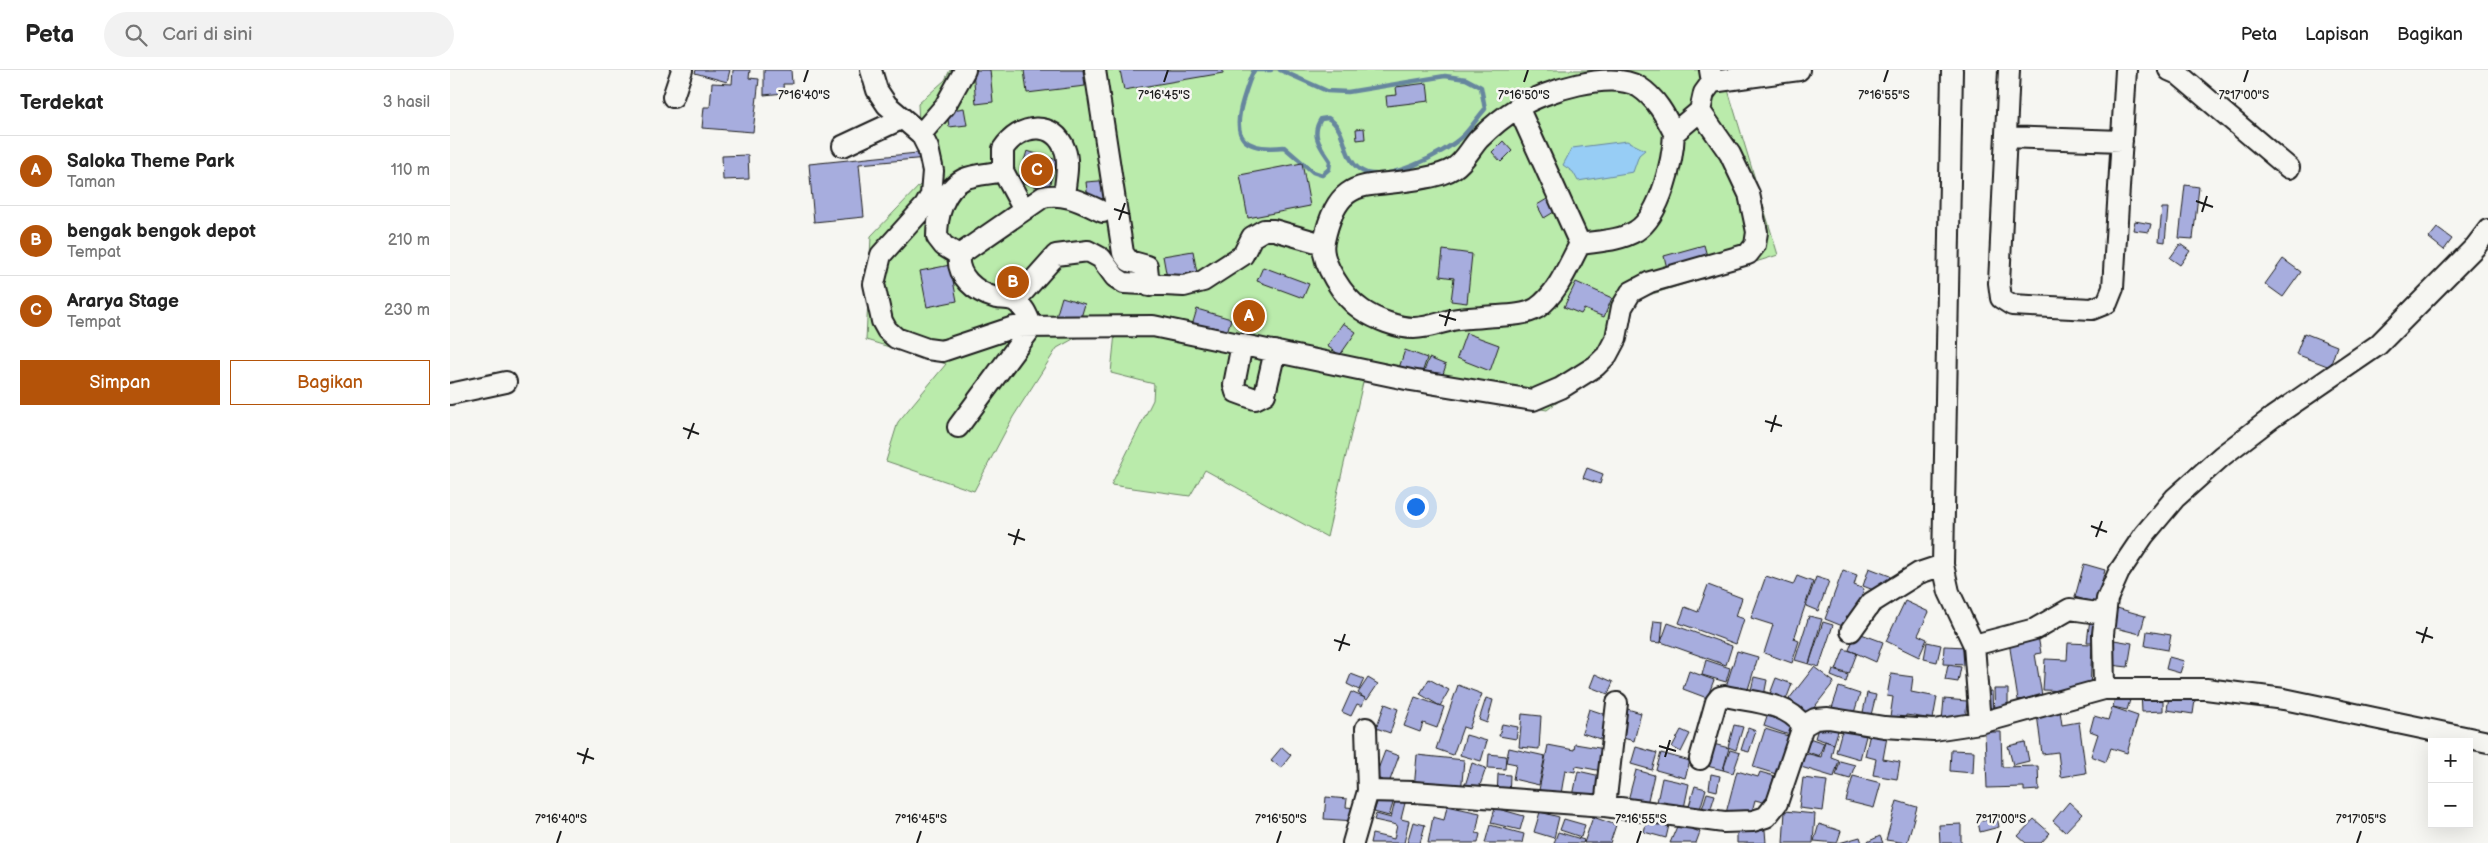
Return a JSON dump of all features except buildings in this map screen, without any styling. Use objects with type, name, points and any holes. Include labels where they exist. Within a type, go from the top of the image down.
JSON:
[{"type":"street","points":[[673,97],[682,70]]},
{"type":"street","points":[[871,70],[877,90],[888,105],[901,119],[920,134],[928,148],[933,171],[930,195],[925,206],[881,255],[874,284],[882,321],[887,330],[896,338],[927,349],[942,351],[1014,327],[1154,326],[1411,380],[1534,400],[1560,388],[1596,366],[1607,355],[1616,338],[1622,307],[1631,292],[1650,282],[1748,254],[1755,245],[1758,232],[1749,194],[1730,154],[1700,111]]},
{"type":"street","points":[[920,134],[945,106],[965,70]]},
{"type":"street","points":[[1095,70],[1123,253],[1129,261],[1147,266],[1150,286]]},
{"type":"street","points":[[1674,132],[1700,111],[1704,93],[1711,76],[1800,70]]},
{"type":"street","points":[[1952,70],[1943,565],[1949,592],[1974,645],[1980,723]]},
{"type":"street","points":[[2009,70],[1999,283],[2001,298],[2012,305],[2092,309],[2107,303],[2113,288],[2126,70]]},
{"type":"street","points":[[2169,70],[2178,74],[2289,168]]},
{"type":"street","points":[[1611,80],[1638,86],[1660,106],[1674,132],[1673,157],[1662,190],[1648,220],[1637,230],[1619,238],[1580,244],[1560,281],[1547,300],[1534,309],[1523,314],[1455,320],[1414,328],[1395,325],[1362,310],[1333,278],[1323,244],[1330,217],[1338,200],[1349,191],[1368,185],[1408,181],[1453,169],[1468,156],[1479,140],[1518,107],[1555,91],[1591,82],[1611,80]]},
{"type":"street","points":[[1518,107],[1580,244]]},
{"type":"street","points":[[842,146],[901,119]]},
{"type":"street","points":[[1024,210],[1003,171],[1003,149],[1007,142],[1028,129],[1044,128],[1059,138],[1066,152],[1064,196]]},
{"type":"street","points":[[2006,136],[2122,141]]},
{"type":"street","points":[[959,255],[944,246],[938,237],[939,212],[955,187],[963,180],[1003,171]]},
{"type":"street","points":[[1032,327],[1024,309],[1015,301],[996,298],[976,289],[963,277],[957,265],[959,255],[1043,197],[1056,194],[1103,212]]},
{"type":"street","points":[[1015,301],[1056,255],[1062,252],[1088,251],[1101,258],[1115,277],[1124,283],[1150,286],[1184,286],[1203,281],[1243,256],[1252,237],[1264,230],[1274,230],[1323,244]]},
{"type":"street","points":[[2104,689],[2102,677],[2104,614],[2107,599],[2119,572],[2144,535],[2175,498],[2222,456],[2378,345],[2475,248],[2488,230]]},
{"type":"street","points":[[958,426],[1032,327]]},
{"type":"street","points":[[1242,344],[1234,385],[1236,392],[1255,399],[1265,394],[1275,351]]},
{"type":"street","points":[[450,394],[506,382]]},
{"type":"street","points":[[1851,631],[1871,603],[1919,573],[1943,565]]},
{"type":"street","points":[[1974,645],[2034,630],[2060,613],[2070,609],[2104,614]]},
{"type":"street","points":[[1368,791],[1414,792],[1605,806],[1724,822],[1754,821],[1766,817],[1777,803],[1803,726],[1815,719],[1828,718],[1884,727],[1934,730],[1980,723],[2104,689],[2206,689],[2274,698],[2488,742]]},
{"type":"street","points":[[1700,758],[1716,702],[1720,697],[1782,708],[1797,716],[1803,726]]},
{"type":"street","points":[[1605,806],[1617,703]]},
{"type":"street","points":[[1352,843],[1368,791],[1366,728]]},
{"type":"green space","points":[[950,70],[1722,70],[1778,255],[1636,299],[1620,355],[1547,410],[1364,378],[1327,537],[1205,470],[1190,496],[1111,485],[1153,400],[1154,384],[1111,373],[1115,333],[1075,338],[1057,348],[1013,417],[974,491],[886,461],[898,422],[946,364],[866,340],[871,236],[922,183],[918,104],[945,80]]},
{"type":"water","points":[[1627,141],[1645,150],[1639,155],[1633,172],[1578,181],[1573,172],[1563,165],[1572,148]]},
{"type":"waterway","points":[[1271,70],[1254,70],[1246,89],[1240,113],[1240,133],[1244,140],[1259,147],[1284,147],[1313,172],[1322,175],[1329,169],[1330,161],[1318,141],[1316,130],[1321,119],[1328,118],[1334,123],[1342,136],[1350,157],[1359,169],[1369,173],[1382,174],[1413,166],[1442,151],[1463,136],[1485,109],[1481,87],[1466,79],[1445,76],[1348,92],[1327,91],[1280,70]]},
{"type":"place","name":"Ararya Stage","points":[[1037,170]]},
{"type":"place","name":"bengak bengok depot","points":[[1013,282]]},
{"type":"place","name":"Saloka Theme Park","points":[[1249,316]]}]
